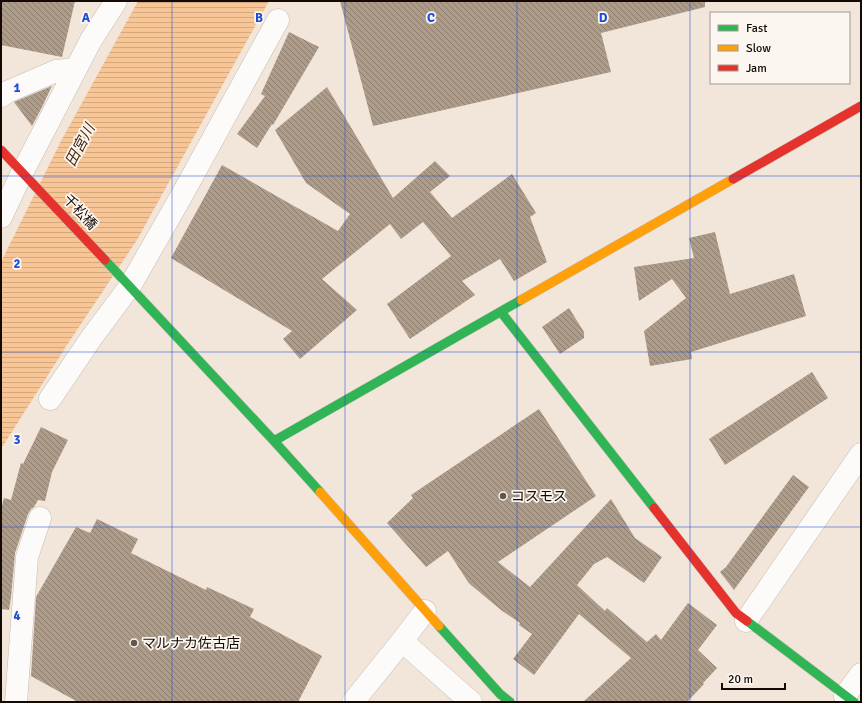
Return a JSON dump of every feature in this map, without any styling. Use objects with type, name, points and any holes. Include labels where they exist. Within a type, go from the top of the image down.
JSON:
[{"type":"street","points":[[1,217],[28,178],[76,69],[91,40],[116,1]]},
{"type":"street","points":[[50,399],[92,337],[130,286],[278,20]]},
{"type":"street","points":[[1,96],[56,71],[76,69]]},
{"type":"street","points":[[274,441],[861,106]]},
{"type":"street","name":"千松橋","points":[[1,150],[274,441],[500,694],[510,702]]},
{"type":"street","points":[[501,312],[736,613],[850,699],[861,674]]},
{"type":"street","points":[[746,621],[861,454]]},
{"type":"street","points":[[16,702],[27,557],[40,518]]},
{"type":"street","points":[[353,702],[425,610]]},
{"type":"street","points":[[402,641],[471,702]]},
{"type":"street","points":[[450,684],[472,663]]},
{"type":"water","name":"田宮川","points":[[138,1],[269,1],[137,240],[67,345],[1,449],[1,262],[61,141]]},
{"type":"building","points":[[1,1],[75,1],[62,57],[1,45]]},
{"type":"building","points":[[340,1],[705,1],[705,7],[601,33],[611,72],[373,126]]},
{"type":"building","points":[[289,32],[319,47],[273,125],[272,124],[257,148],[237,134],[265,96],[261,94]]},
{"type":"building","points":[[52,86],[41,109],[32,126],[14,102]]},
{"type":"building","points":[[327,87],[393,198],[435,161],[450,176],[430,192],[452,218],[512,174],[536,213],[530,217],[547,262],[514,281],[500,259],[462,281],[475,295],[410,339],[387,304],[451,256],[423,222],[401,239],[390,224],[322,279],[357,310],[300,359],[283,339],[292,331],[171,258],[222,165],[338,231],[350,214],[306,183],[275,130]]},
{"type":"building","points":[[715,232],[730,294],[794,274],[806,316],[691,352],[692,359],[650,366],[644,331],[686,298],[672,279],[639,301],[634,267],[694,258],[689,238]]},
{"type":"building","points":[[569,308],[584,332],[584,338],[560,354],[542,327]]},
{"type":"building","points":[[812,372],[828,398],[725,465],[709,439]]},
{"type":"building","points":[[539,409],[596,496],[498,562],[530,587],[611,499],[635,538],[662,557],[644,583],[607,557],[594,564],[577,585],[605,611],[607,608],[647,642],[656,634],[661,640],[688,603],[717,625],[698,650],[717,668],[687,702],[583,702],[631,658],[579,614],[534,675],[513,659],[532,634],[471,585],[448,551],[426,567],[387,523],[413,498],[411,495]]},
{"type":"building","points":[[41,427],[68,440],[52,472],[45,501],[38,500],[28,514],[15,553],[9,610],[1,609],[1,509],[4,498],[11,500],[21,463],[23,464]]},
{"type":"building","points":[[793,475],[809,487],[734,590],[720,572],[726,567]]},
{"type":"building","name":"マルナカ佐古店","points":[[97,519],[138,539],[131,553],[206,590],[207,587],[254,609],[250,617],[322,656],[298,702],[78,702],[31,676],[36,597],[76,527],[90,533]]},
{"type":"traffic: fast","points":[[105,260],[320,492]]},
{"type":"traffic: fast","points":[[274,441],[521,300]]},
{"type":"traffic: fast","points":[[501,312],[654,508]]},
{"type":"traffic: fast","points":[[747,621],[854,702]]},
{"type":"traffic: fast","points":[[439,626],[500,694],[510,702]]},
{"type":"traffic: slow","points":[[521,300],[733,179]]},
{"type":"traffic: slow","points":[[320,492],[439,626]]},
{"type":"traffic: jam","points":[[733,179],[861,106]]},
{"type":"traffic: jam","points":[[1,150],[105,260]]},
{"type":"traffic: jam","points":[[654,508],[736,613],[747,621]]},
{"type":"place","name":"コスモス","points":[[503,496]]},
{"type":"place","name":"マルナカ佐古店","points":[[134,643]]}]
